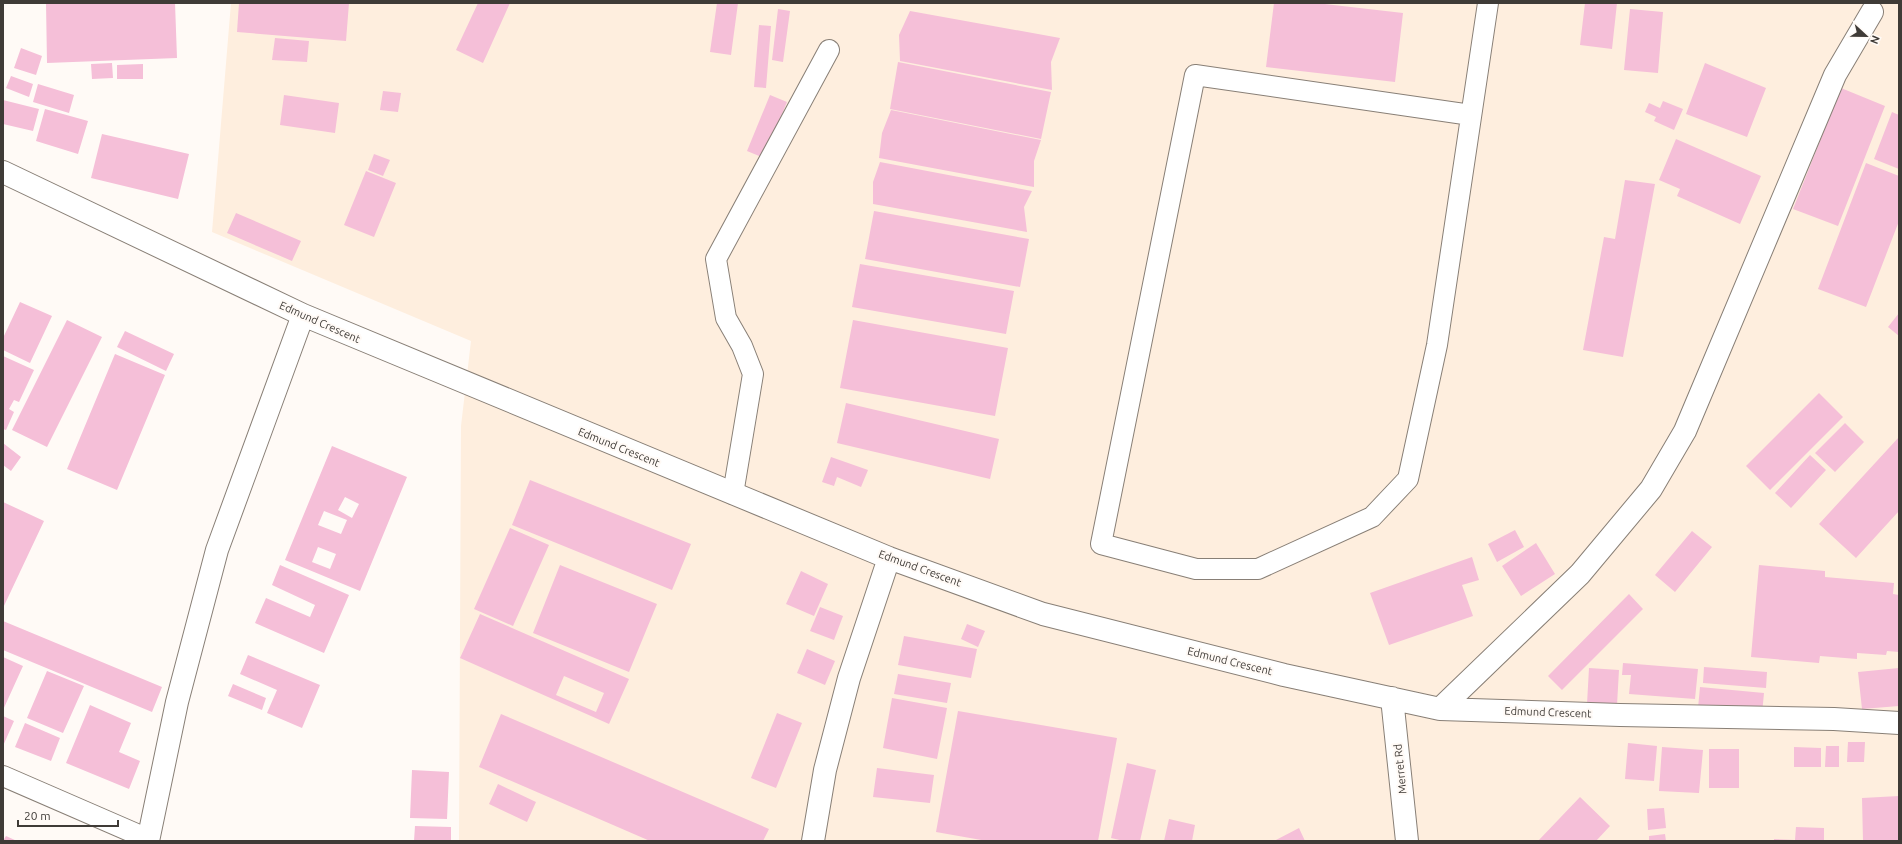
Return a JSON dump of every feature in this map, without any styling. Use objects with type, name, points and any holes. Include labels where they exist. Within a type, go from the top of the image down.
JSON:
[{"type":"street","points":[[1440,709],[1580,574],[1650,489],[1685,431],[1835,75],[1872,12]]},
{"type":"street","name":"Edmund Crescent","points":[[3,172],[302,315],[889,558],[1043,614],[1284,675],[1440,709],[1620,715],[1834,718],[1899,723]]},
{"type":"street","points":[[148,840],[177,702],[216,550],[302,315]]},
{"type":"street","points":[[813,841],[825,770],[847,686],[889,558]]},
{"type":"street","name":"Merret Rd","points":[[1392,698],[1407,841]]},
{"type":"lane","points":[[1471,115],[1195,76],[1101,544],[1196,569],[1258,569],[1372,517],[1408,479],[1437,345],[1488,3]]},
{"type":"lane","points":[[733,494],[753,374],[742,346],[726,318],[716,259],[829,50]]},
{"type":"lane","points":[[3,776],[148,840]]},
{"type":"shaded area","points":[[231,3],[1899,3],[1899,841],[459,841],[461,426],[471,341],[212,232]]},
{"type":"building","points":[[46,3],[175,3],[177,58],[47,63]]},
{"type":"building","points":[[239,3],[349,3],[346,41],[237,32]]},
{"type":"building","points":[[478,3],[510,3],[483,63],[456,50]]},
{"type":"building","points":[[717,3],[738,3],[731,55],[710,52]]},
{"type":"building","points":[[1274,3],[1316,3],[1403,13],[1395,82],[1266,67]]},
{"type":"building","points":[[1585,3],[1617,3],[1612,49],[1580,45]]},
{"type":"building","points":[[778,9],[790,11],[783,62],[772,60]]},
{"type":"building","points":[[1630,9],[1663,12],[1658,73],[1624,70]]},
{"type":"building","points":[[910,11],[1060,38],[1051,62],[1052,90],[900,61],[899,35]]},
{"type":"building","points":[[759,25],[771,26],[766,88],[754,87]]},
{"type":"building","points":[[275,38],[309,41],[307,62],[272,60]]},
{"type":"building","points":[[21,48],[42,56],[36,75],[14,68]]},
{"type":"building","points":[[898,62],[1051,92],[1041,139],[890,109]]},
{"type":"building","points":[[112,63],[113,78],[92,79],[91,64]]},
{"type":"building","points":[[1705,63],[1766,88],[1747,137],[1686,114]]},
{"type":"building","points":[[143,64],[143,79],[117,79],[117,65]]},
{"type":"building","points":[[11,76],[33,84],[29,97],[6,88]]},
{"type":"building","points":[[38,84],[74,95],[69,113],[33,102]]},
{"type":"building","points":[[1841,88],[1885,106],[1838,226],[1793,209]]},
{"type":"building","points":[[383,91],[401,93],[398,112],[380,110]]},
{"type":"building","points":[[284,95],[339,103],[335,133],[280,125]]},
{"type":"building","points":[[770,95],[787,102],[764,158],[747,151]]},
{"type":"building","points":[[3,100],[39,109],[33,131],[3,124]]},
{"type":"building","points":[[1663,101],[1683,109],[1674,130],[1654,121],[1656,117],[1645,112],[1649,103],[1660,108]]},
{"type":"building","points":[[45,109],[88,121],[78,154],[36,141]]},
{"type":"building","points":[[891,110],[1041,140],[1034,161],[1034,187],[879,158],[882,133]]},
{"type":"building","points":[[1892,112],[1899,115],[1899,169],[1874,159]]},
{"type":"building","points":[[102,134],[189,154],[178,199],[91,178]]},
{"type":"building","points":[[1676,139],[1761,176],[1740,224],[1677,196],[1680,189],[1659,180]]},
{"type":"building","points":[[374,154],[390,160],[383,176],[368,170]]},
{"type":"building","points":[[880,162],[1032,191],[1024,207],[1027,232],[873,204],[873,182]]},
{"type":"building","points":[[1866,163],[1899,176],[1899,221],[1866,307],[1818,289]]},
{"type":"building","points":[[366,171],[396,183],[374,237],[344,225]]},
{"type":"building","points":[[1625,180],[1655,184],[1623,357],[1583,350],[1604,237],[1615,239]]},
{"type":"building","points":[[874,211],[1029,239],[1020,287],[865,259]]},
{"type":"building","points":[[236,213],[301,241],[292,261],[227,233]]},
{"type":"building","points":[[860,264],[1014,291],[1006,334],[852,307]]},
{"type":"building","points":[[20,302],[52,316],[30,363],[3,350],[3,338]]},
{"type":"building","points":[[1899,313],[1899,336],[1888,327]]},
{"type":"building","points":[[67,320],[102,337],[47,447],[12,430]]},
{"type":"building","points":[[853,320],[1008,348],[995,416],[840,388]]},
{"type":"building","points":[[125,331],[174,354],[166,371],[117,347]]},
{"type":"building","points":[[115,354],[165,375],[117,490],[67,469]]},
{"type":"building","points":[[3,356],[34,370],[19,402],[14,400],[9,409],[14,412],[6,430],[3,429]]},
{"type":"building","points":[[1819,393],[1843,417],[1770,490],[1746,466]]},
{"type":"building","points":[[846,403],[999,439],[990,479],[837,443]]},
{"type":"building","points":[[1845,423],[1864,442],[1835,472],[1815,453]]},
{"type":"building","points":[[1899,437],[1899,511],[1856,558],[1819,524]]},
{"type":"building","points":[[3,443],[21,457],[11,471],[3,465]]},
{"type":"building","points":[[332,446],[407,477],[360,591],[285,560]],"holes":[[[345,497],[359,504],[352,518],[338,510]],[[324,511],[347,520],[341,534],[318,525]],[[318,547],[336,554],[330,569],[312,562]]]},
{"type":"building","points":[[1810,455],[1826,470],[1791,508],[1775,493]]},
{"type":"building","points":[[831,457],[868,470],[861,487],[837,477],[834,486],[822,482]]},
{"type":"building","points":[[530,480],[691,544],[672,590],[512,525]]},
{"type":"building","points":[[3,502],[44,521],[3,608]]},
{"type":"building","points":[[510,528],[549,545],[513,626],[474,609]]},
{"type":"building","points":[[1515,530],[1524,547],[1497,562],[1488,544]]},
{"type":"building","points":[[1692,531],[1712,547],[1675,592],[1655,575]]},
{"type":"building","points":[[1536,543],[1555,574],[1521,596],[1502,566]]},
{"type":"building","points":[[1472,557],[1479,580],[1462,585],[1473,616],[1389,645],[1370,593]]},
{"type":"building","points":[[280,565],[349,595],[324,653],[255,623],[266,598],[310,617],[315,605],[272,585]]},
{"type":"building","points":[[560,565],[657,604],[629,672],[533,633]]},
{"type":"building","points":[[1759,565],[1825,571],[1825,577],[1894,583],[1893,594],[1899,595],[1899,652],[1887,651],[1886,655],[1857,653],[1857,659],[1820,656],[1819,663],[1751,657]]},
{"type":"building","points":[[801,571],[828,584],[814,616],[786,604]]},
{"type":"building","points":[[1629,594],[1643,609],[1562,690],[1548,676]]},
{"type":"building","points":[[820,607],[843,616],[834,640],[810,631]]},
{"type":"building","points":[[480,614],[629,679],[609,724],[460,658]],"holes":[[[564,676],[604,693],[596,712],[556,695]]]},
{"type":"building","points":[[3,621],[162,687],[152,712],[3,650]]},
{"type":"building","points":[[967,624],[985,631],[978,647],[961,639]]},
{"type":"building","points":[[904,636],[977,649],[971,678],[898,665]]},
{"type":"building","points":[[807,649],[835,661],[825,685],[797,673]]},
{"type":"building","points":[[248,655],[320,685],[302,728],[267,713],[277,690],[240,674]]},
{"type":"building","points":[[3,657],[23,666],[3,710]]},
{"type":"building","points":[[1623,663],[1698,669],[1695,699],[1629,694],[1631,675],[1622,675]]},
{"type":"building","points":[[1704,667],[1767,672],[1766,688],[1703,683]]},
{"type":"building","points":[[1589,668],[1619,670],[1617,705],[1587,704]]},
{"type":"building","points":[[1899,668],[1899,706],[1862,709],[1858,672]]},
{"type":"building","points":[[47,671],[84,686],[63,733],[27,718]]},
{"type":"building","points":[[898,674],[951,683],[947,703],[894,694]]},
{"type":"building","points":[[233,684],[266,698],[262,710],[228,696]]},
{"type":"building","points":[[1700,687],[1764,693],[1762,714],[1698,708]]},
{"type":"building","points":[[892,698],[947,708],[937,759],[883,748]]},
{"type":"building","points":[[90,705],[131,723],[119,752],[140,761],[129,789],[66,763]]},
{"type":"building","points":[[958,711],[1117,738],[1098,841],[987,841],[936,832]]},
{"type":"building","points":[[777,713],[802,723],[776,788],[751,778]]},
{"type":"building","points":[[501,714],[769,829],[763,841],[650,841],[479,767]]},
{"type":"building","points":[[3,716],[14,721],[3,746]]},
{"type":"building","points":[[25,723],[60,738],[51,761],[15,747]]},
{"type":"building","points":[[1848,742],[1865,742],[1864,762],[1847,762]]},
{"type":"building","points":[[1628,743],[1657,746],[1654,781],[1625,779]]},
{"type":"building","points":[[1826,746],[1839,746],[1839,767],[1825,767]]},
{"type":"building","points":[[1662,747],[1703,750],[1699,793],[1659,791]]},
{"type":"building","points":[[1794,747],[1821,748],[1821,767],[1794,767]]},
{"type":"building","points":[[1709,749],[1739,749],[1739,788],[1709,788]]},
{"type":"building","points":[[1127,763],[1156,770],[1140,841],[1124,841],[1111,838]]},
{"type":"building","points":[[877,768],[934,775],[930,803],[873,797]]},
{"type":"building","points":[[412,770],[449,772],[447,819],[410,818]]},
{"type":"building","points":[[498,784],[536,802],[527,822],[489,804]]},
{"type":"building","points":[[1899,796],[1899,841],[1863,841],[1862,798]]},
{"type":"building","points":[[1580,797],[1610,826],[1596,841],[1538,841]]},
{"type":"building","points":[[1664,808],[1666,828],[1648,830],[1647,809]]},
{"type":"building","points":[[1169,819],[1195,825],[1192,841],[1164,841]]},
{"type":"building","points":[[415,826],[451,827],[451,841],[414,841]]},
{"type":"building","points":[[1796,827],[1824,828],[1824,841],[1774,841],[1774,839],[1795,840]]},
{"type":"building","points":[[1299,828],[1305,841],[1274,841]]},
{"type":"building","points":[[1665,834],[1666,841],[1649,841],[1649,836]]},
{"type":"building","points":[[6,836],[17,841],[3,841]]}]
